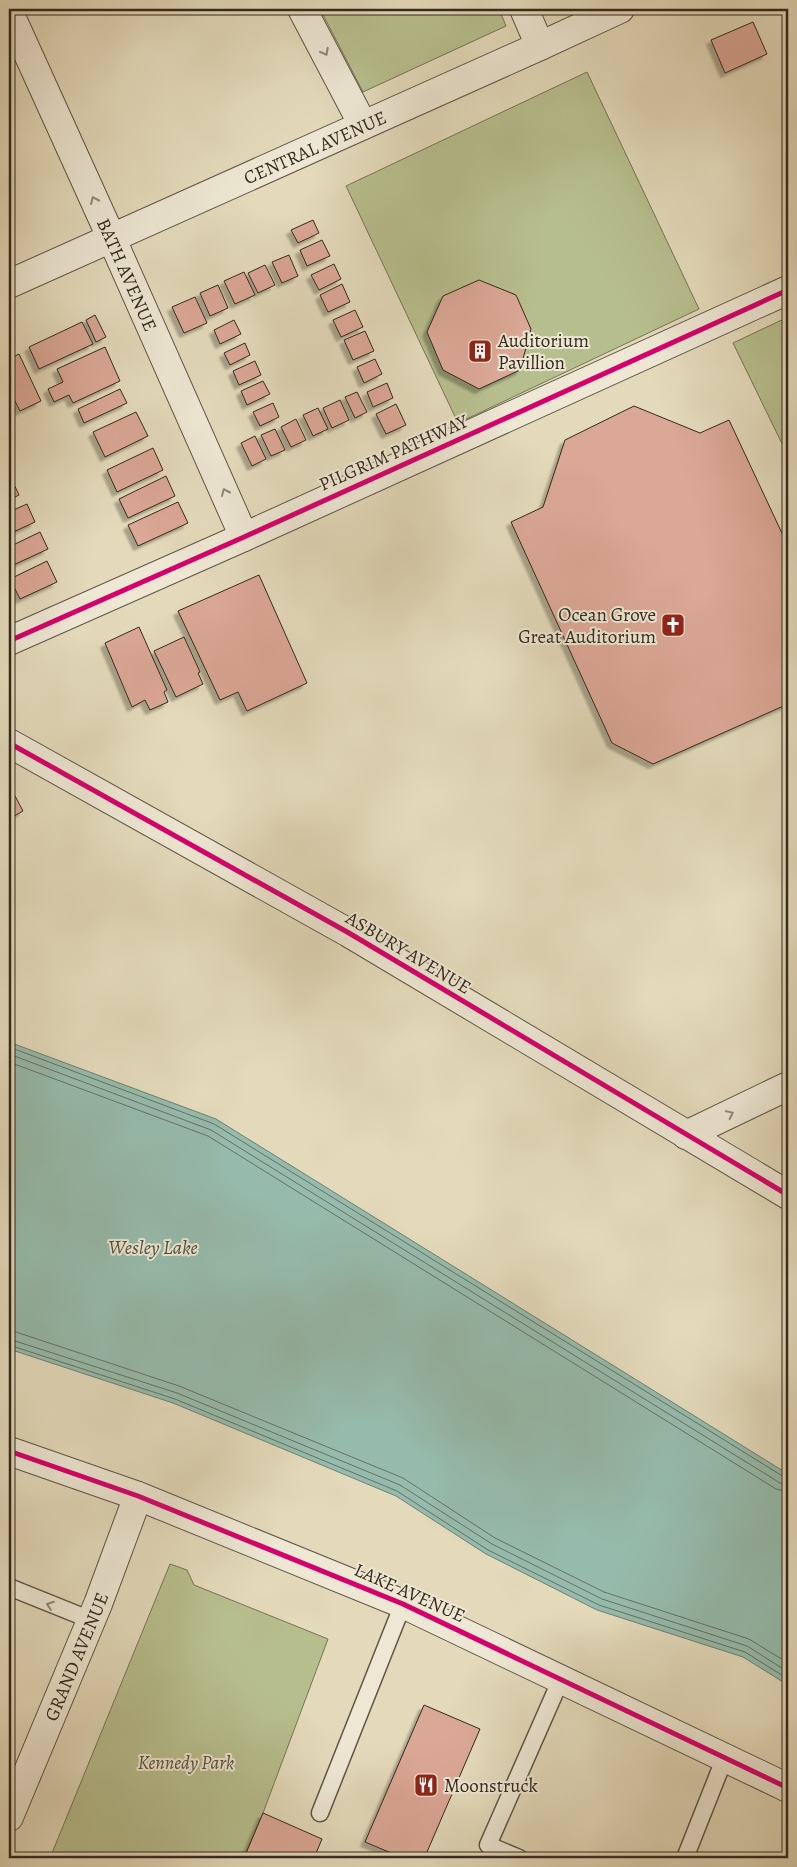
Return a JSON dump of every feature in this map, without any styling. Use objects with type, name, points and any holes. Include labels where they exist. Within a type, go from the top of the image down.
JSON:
[{"type":"street","points":[[302,9],[363,125]]},
{"type":"street","points":[[524,9],[540,46]]},
{"type":"street","name":"CENTRAL AVENUE","points":[[9,284],[620,9]]},
{"type":"street","name":"BATH AVENUE","points":[[9,12],[244,536]]},
{"type":"street","name":"PILGRIM PATHWAY","points":[[9,641],[788,290]]},
{"type":"street","name":"ASBURY AVENUE","points":[[9,744],[349,933],[788,1195]]},
{"type":"street","points":[[686,1135],[787,1090]]},
{"type":"street","name":"LAKE AVENUE","points":[[9,1451],[138,1496],[404,1604],[788,1788]]},
{"type":"street","name":"GRAND AVENUE","points":[[9,1817],[91,1620],[138,1496]]},
{"type":"lane","points":[[9,1587],[91,1620]]},
{"type":"lane","points":[[320,1813],[404,1604]]},
{"type":"lane","points":[[520,1858],[488,1845],[560,1678]]},
{"type":"lane","points":[[685,1858],[725,1757]]},
{"type":"green space","points":[[320,9],[499,9],[506,26],[363,92]]},
{"type":"green space","points":[[587,72],[699,309],[458,423],[346,186]]},
{"type":"green space","points":[[788,317],[788,456],[733,343]]},
{"type":"green space","name":"Kennedy Park","points":[[170,1564],[187,1570],[194,1585],[328,1639],[263,1813],[244,1858],[50,1858]]},
{"type":"water","name":"Wesley Lake","points":[[9,1042],[216,1119],[788,1474],[788,1685],[743,1657],[597,1610],[486,1554],[396,1496],[173,1403],[9,1349]]},
{"type":"building","points":[[753,22],[767,54],[725,73],[711,40]]},
{"type":"building","points":[[313,220],[319,233],[298,243],[291,230]]},
{"type":"building","points":[[322,240],[330,256],[307,266],[300,250]]},
{"type":"building","points":[[289,255],[298,276],[282,283],[272,262]]},
{"type":"building","points":[[334,264],[341,279],[319,290],[311,275]]},
{"type":"building","points":[[265,265],[275,285],[258,293],[248,273]]},
{"type":"building","points":[[244,272],[255,295],[235,304],[224,281]]},
{"type":"building","name":"Auditorium Pavillion","points":[[479,280],[516,295],[531,329],[520,370],[479,389],[443,370],[427,332],[443,296]]},
{"type":"building","points":[[342,284],[350,302],[328,312],[320,295]]},
{"type":"building","points":[[218,285],[228,308],[210,316],[200,293]]},
{"type":"building","points":[[195,297],[207,323],[184,333],[172,307]]},
{"type":"building","points":[[355,310],[363,327],[341,337],[333,320]]},
{"type":"building","points":[[95,315],[106,337],[96,342],[86,320]]},
{"type":"building","points":[[234,320],[241,334],[220,344],[214,330]]},
{"type":"building","points":[[82,322],[93,344],[39,369],[29,347]]},
{"type":"building","points":[[365,331],[374,351],[353,360],[344,340]]},
{"type":"building","points":[[245,343],[250,355],[230,365],[224,353]]},
{"type":"building","points":[[105,347],[120,381],[73,403],[69,395],[54,402],[48,389],[63,382],[57,369]]},
{"type":"building","points":[[19,354],[41,401],[20,411],[9,389],[9,359]]},
{"type":"building","points":[[375,359],[382,374],[364,383],[357,367]]},
{"type":"building","points":[[255,361],[261,375],[239,385],[233,371]]},
{"type":"building","points":[[263,381],[270,394],[247,405],[241,391]]},
{"type":"building","points":[[387,383],[393,398],[373,407],[367,392]]},
{"type":"building","points":[[120,389],[127,403],[84,423],[78,409]]},
{"type":"building","points":[[357,392],[367,412],[355,418],[345,397]]},
{"type":"building","points":[[340,400],[349,420],[332,428],[323,408]]},
{"type":"building","points":[[273,403],[279,417],[260,426],[253,412]]},
{"type":"building","points":[[396,404],[406,425],[386,434],[376,414]]},
{"type":"building","name":"Ocean Grove Great Auditorium","points":[[634,406],[700,433],[729,420],[788,546],[788,704],[653,764],[612,743],[511,522],[543,507],[565,440]]},
{"type":"building","points":[[318,408],[328,429],[313,436],[303,415]]},
{"type":"building","points":[[136,412],[148,436],[105,457],[93,432]]},
{"type":"building","points":[[296,419],[306,440],[291,447],[281,427]]},
{"type":"building","points":[[275,429],[285,450],[271,456],[261,435]]},
{"type":"building","points":[[255,436],[266,459],[252,466],[241,443]]},
{"type":"building","points":[[153,448],[163,470],[117,492],[107,470]]},
{"type":"building","points":[[166,476],[175,496],[128,518],[119,499]]},
{"type":"building","points":[[9,477],[19,495],[9,500]]},
{"type":"building","points":[[178,502],[188,523],[138,546],[128,525]]},
{"type":"building","points":[[27,504],[35,522],[9,534],[9,512]]},
{"type":"building","points":[[40,532],[48,549],[9,567],[9,547]]},
{"type":"building","points":[[47,561],[57,582],[20,599],[10,579]]},
{"type":"building","points":[[259,575],[307,683],[247,711],[238,692],[220,700],[178,611]]},
{"type":"building","points":[[139,627],[167,690],[164,692],[168,702],[150,710],[145,700],[132,707],[105,643]]},
{"type":"building","points":[[184,637],[200,672],[198,673],[203,684],[176,697],[154,651]]},
{"type":"building","points":[[14,794],[23,811],[9,819],[9,797]]},
{"type":"building","points":[[424,1705],[480,1729],[427,1852],[433,1855],[431,1858],[403,1858],[365,1842]]},
{"type":"building","points":[[263,1813],[322,1839],[314,1858],[244,1858]]},
{"type":"cycle path","points":[[9,641],[244,537],[788,290]]},
{"type":"cycle path","points":[[9,743],[349,933],[788,1195]]},
{"type":"cycle path","points":[[9,1451],[138,1496],[403,1604],[788,1788]]},
{"type":"place","name":"Auditorium Pavillion","points":[[480,351]]},
{"type":"place","name":"Ocean Grove Great Auditorium","points":[[673,625]]},
{"type":"place","name":"Moonstruck","points":[[426,1785]]}]
